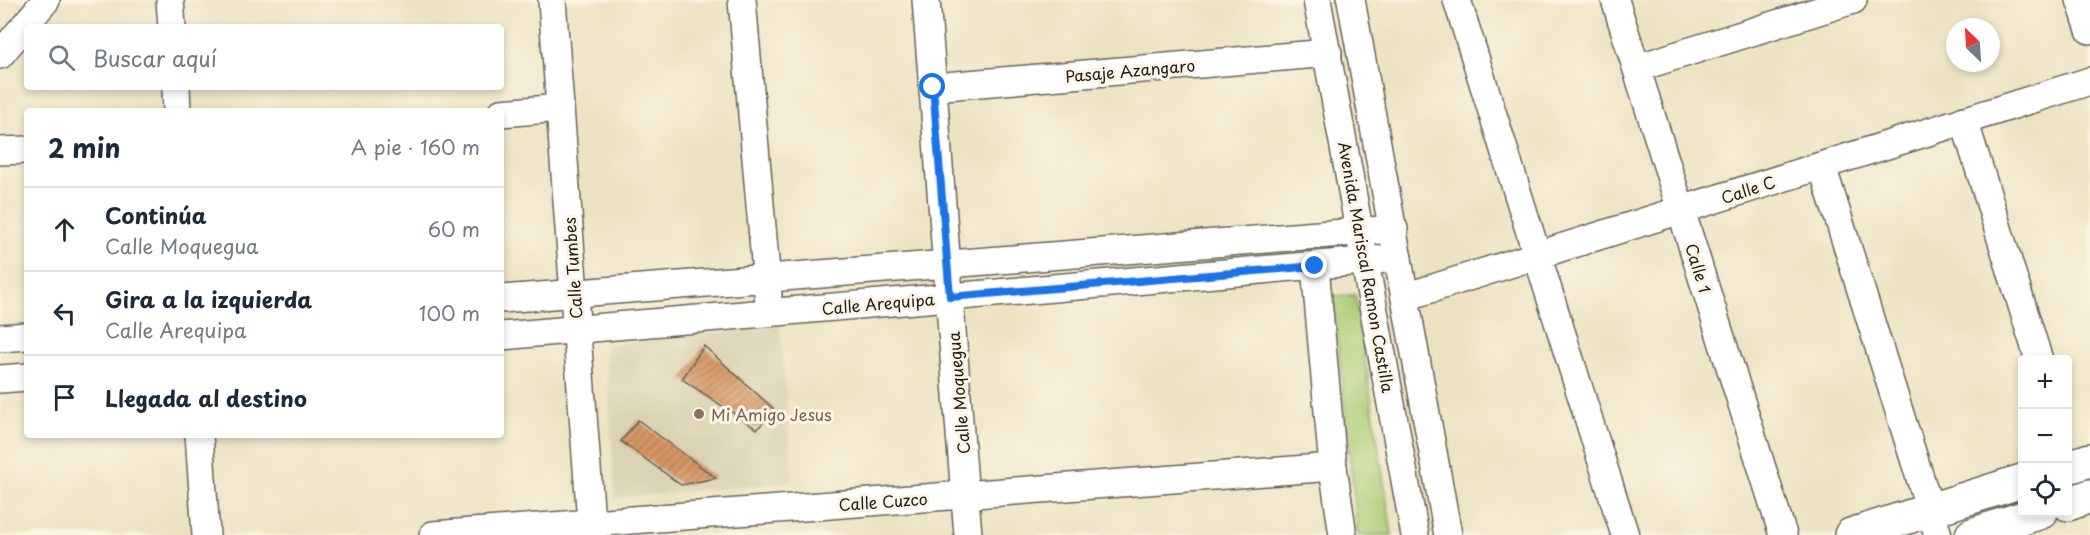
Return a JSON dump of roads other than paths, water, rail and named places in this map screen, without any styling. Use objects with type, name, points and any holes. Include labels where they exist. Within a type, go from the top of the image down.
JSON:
[{"type":"street","points":[[26,24],[46,0]]},
{"type":"street","points":[[170,0],[172,24]]},
{"type":"street","name":"Calle Tumbes","points":[[552,0],[591,529]]},
{"type":"street","points":[[742,0],[769,313]]},
{"type":"street","name":"Calle Moquegua","points":[[926,0],[968,535]]},
{"type":"street","name":"Avenida Mariscal Ramon Castilla","points":[[1317,0],[1362,232],[1415,535]]},
{"type":"street","name":"Avenida Mariscal Ramon Castilla","points":[[1351,0],[1448,535]]},
{"type":"street","points":[[1457,0],[1625,535]]},
{"type":"street","name":"Calle 1","points":[[1616,0],[1783,535]]},
{"type":"street","points":[[1637,68],[1853,0]]},
{"type":"street","points":[[2080,0],[2090,30]]},
{"type":"street","points":[[0,55],[24,26]]},
{"type":"street","name":"Pasaje Azangaro","points":[[933,87],[1328,53]]},
{"type":"street","name":"Calle C","points":[[1405,297],[2090,81]]},
{"type":"street","points":[[176,90],[177,108]]},
{"type":"street","points":[[504,113],[560,108]]},
{"type":"street","points":[[1964,120],[2037,355]]},
{"type":"street","points":[[0,151],[24,150]]},
{"type":"street","points":[[1821,166],[1934,522]]},
{"type":"street","name":"Calle Arequipa","points":[[504,299],[1394,229]]},
{"type":"street","name":"Calle Arequipa","points":[[504,336],[1398,258]]},
{"type":"street","points":[[1315,266],[1333,467],[1343,535]]},
{"type":"street","points":[[0,338],[24,336]]},
{"type":"street","points":[[0,379],[24,376]]},
{"type":"street","points":[[199,438],[206,535]]},
{"type":"street","name":"Calle Cuzco","points":[[433,535],[591,529],[966,495],[1333,467]]},
{"type":"street","points":[[1851,535],[1934,522],[2018,483]]},
{"type":"street","points":[[2072,502],[2090,496]]},
{"type":"street","points":[[1972,535],[2028,517]]},
{"type":"place","name":"Mi Amigo Jesus","points":[[699,414]]}]
